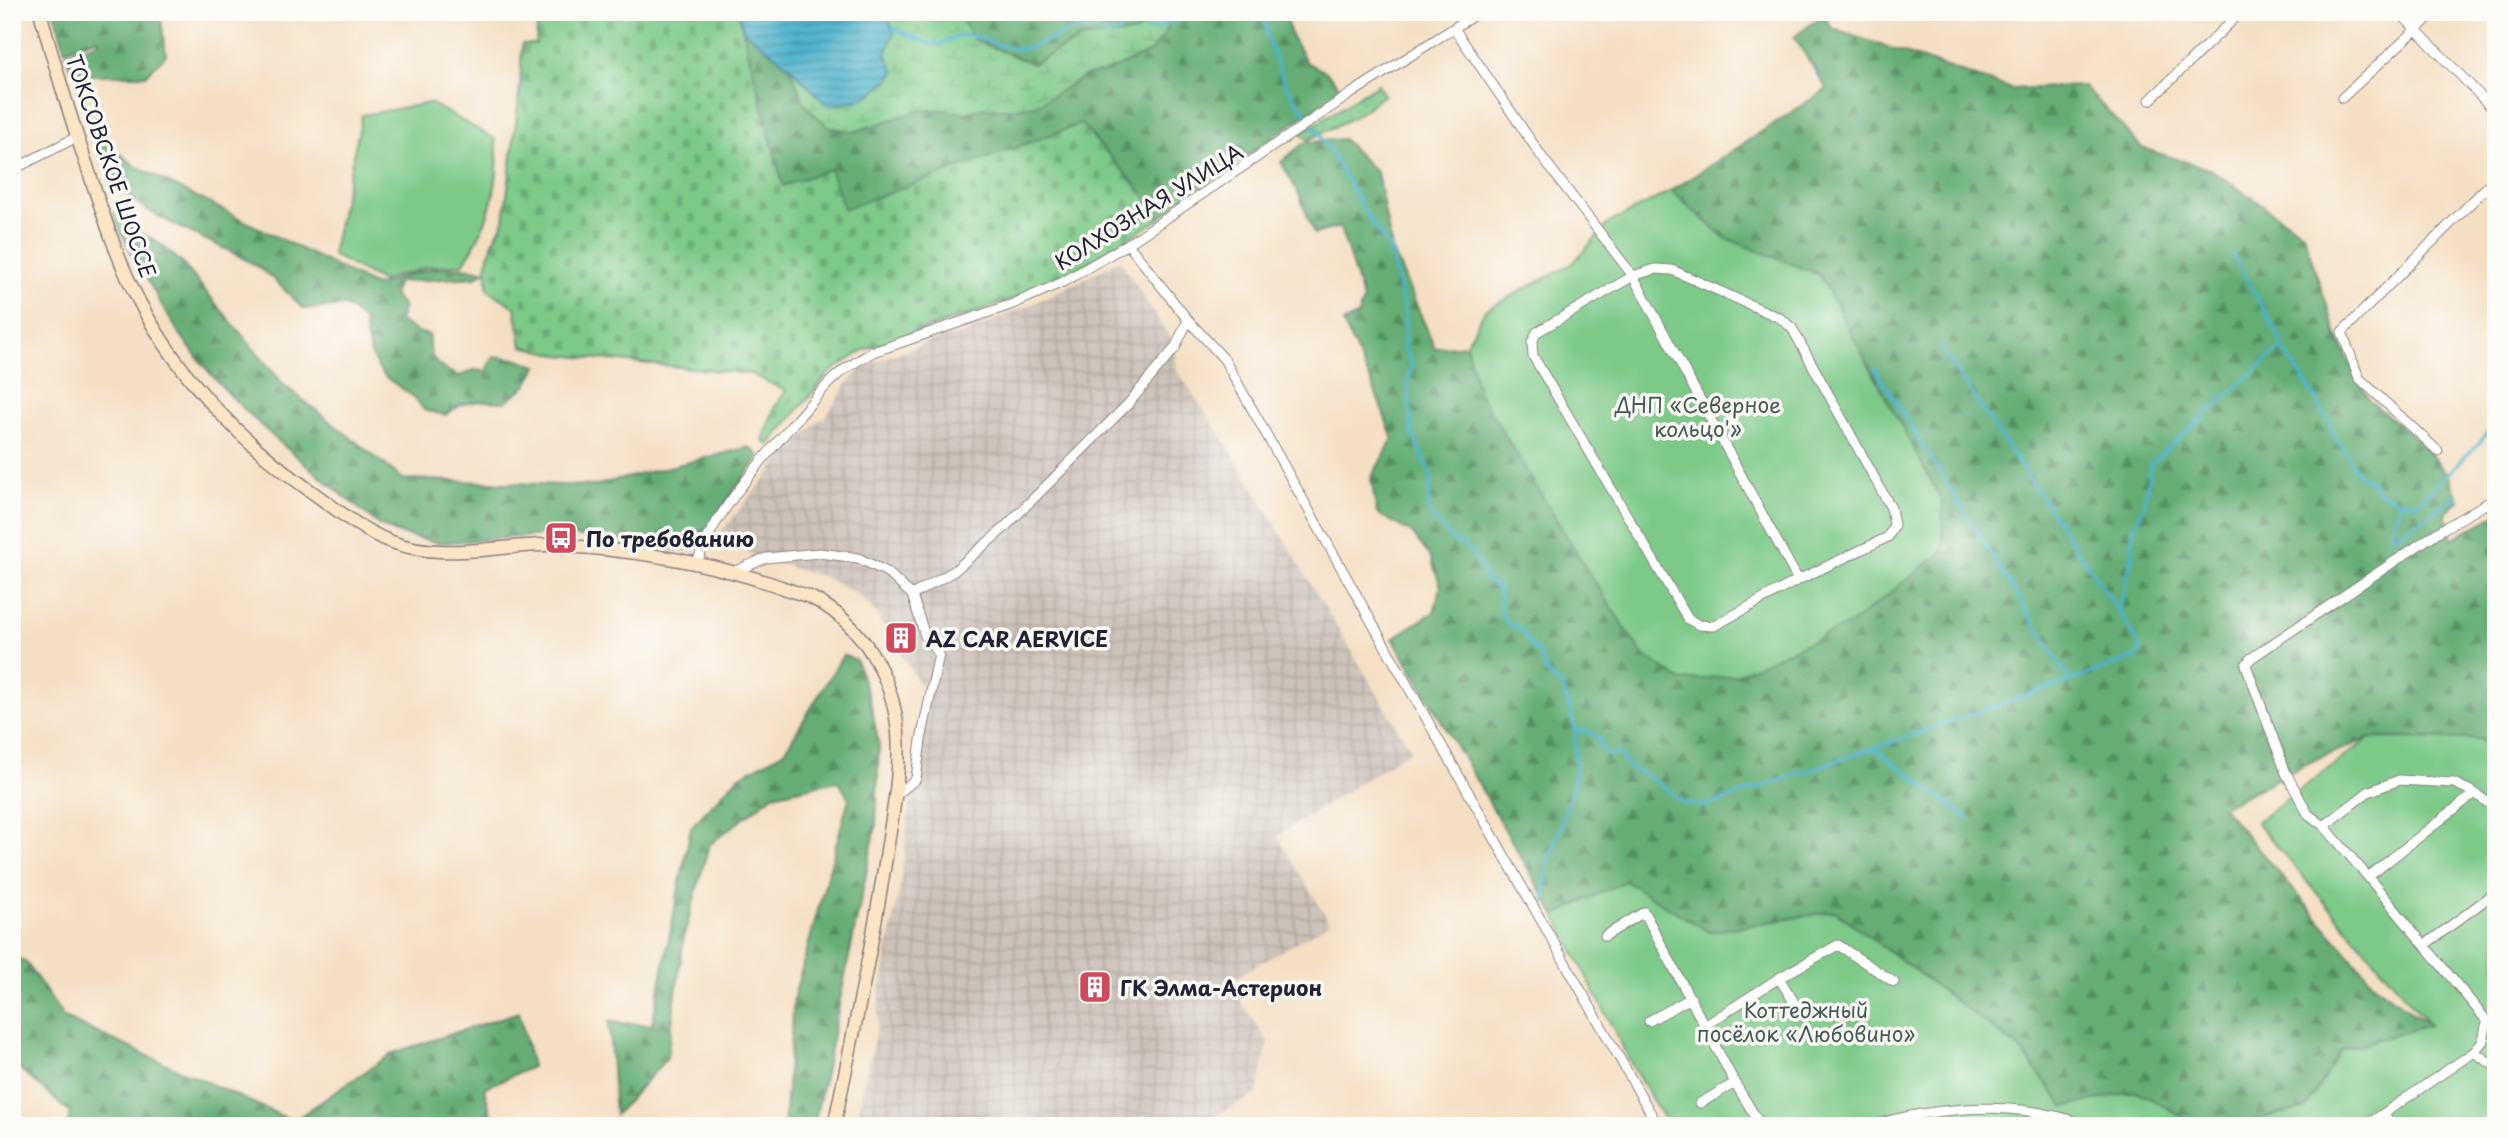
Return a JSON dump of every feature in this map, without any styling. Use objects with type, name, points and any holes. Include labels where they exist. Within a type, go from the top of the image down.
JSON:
[{"type":"main road","name":"ТОКСОВСКОЕ ШОССЕ","points":[[40,12],[78,137],[126,275],[141,304],[167,347],[220,413],[280,468],[345,515],[384,539],[410,548],[436,552],[547,545],[624,552],[697,564],[733,572],[813,599],[843,620],[867,645],[884,675],[892,700],[898,733],[896,795],[875,929],[834,1126]]},
{"type":"street","name":"КОЛХОЗНАЯ УЛИЦА","points":[[697,564],[703,545],[715,524],[772,448],[834,378],[856,362],[873,352],[1003,307],[1054,286],[1128,244],[1479,12]]},
{"type":"street","points":[[2150,100],[2241,12]]},
{"type":"street","points":[[2399,12],[2496,112]]},
{"type":"street","points":[[2342,98],[2435,12]]},
{"type":"street","points":[[1454,28],[1542,158],[1633,276],[1798,580]]},
{"type":"street","points":[[12,170],[78,137]]},
{"type":"street","points":[[2438,451],[2359,378],[2342,332],[2496,178]]},
{"type":"street","points":[[1128,244],[1188,320],[1224,359],[1658,1126]]},
{"type":"street","points":[[1655,269],[1672,270],[1780,318],[1792,328],[1891,508],[1894,525],[1888,537],[1798,580],[1714,626],[1699,625],[1688,618],[1533,356],[1532,342],[1537,332],[1633,276],[1655,269]]},
{"type":"street","points":[[912,595],[954,571],[1002,530],[1128,404],[1175,348],[1188,320]]},
{"type":"street","points":[[2357,1126],[2383,1114],[2474,1052],[2483,1041],[2491,1020],[2324,826],[2308,814],[2286,773],[2246,666],[2250,659],[2419,545],[2496,498]]},
{"type":"street","points":[[733,572],[766,558],[820,553],[858,558],[887,572],[912,595],[925,636],[939,654],[921,740],[916,779],[896,795]]},
{"type":"street","points":[[2324,826],[2368,792],[2399,780],[2454,783],[2475,793],[2496,809]]},
{"type":"street","points":[[2368,877],[2475,793]]},
{"type":"street","points":[[2426,944],[2496,892]]},
{"type":"street","points":[[1605,936],[1644,912],[1735,1083],[1761,1126]]},
{"type":"street","points":[[1706,1025],[1779,978],[1838,945],[1895,982]]},
{"type":"street","points":[[1779,978],[1802,1015]]},
{"type":"street","points":[[1649,1021],[1691,999]]},
{"type":"street","points":[[2474,1052],[2496,1067]]},
{"type":"street","points":[[1700,1102],[1735,1083]]},
{"type":"street","points":[[1873,1126],[1893,1119],[1980,1108],[2016,1108],[2088,1126]]},
{"type":"street","points":[[2383,1114],[2392,1126]]},
{"type":"shaded area","points":[[1120,260],[1173,343],[1178,372],[1228,446],[1411,750],[1277,836],[1330,923],[1228,982],[1268,1042],[1257,1094],[1196,1126],[855,1126],[877,1026],[880,991],[903,868],[922,688],[875,612],[860,596],[824,577],[715,540],[785,454],[824,419],[847,384],[863,366],[943,337],[960,335],[1050,296]]},
{"type":"green space","points":[[54,12],[160,12],[166,55],[146,75],[77,75],[71,71],[66,54],[99,42],[98,38],[65,50]]},
{"type":"green space","points":[[538,12],[738,12],[783,186],[830,169],[844,209],[1081,124],[1142,192],[1160,219],[1063,277],[1008,301],[864,350],[829,373],[769,445],[763,441],[774,408],[786,391],[751,374],[559,355],[522,346],[515,307],[488,290],[486,266],[493,242],[504,221],[520,88],[522,44],[536,44]]},
{"type":"green space","points":[[738,12],[744,31],[1038,104],[1087,75],[1107,72],[1166,33],[1170,12],[1283,12],[1292,37],[1307,63],[1325,71],[1343,90],[1101,256],[1040,288],[990,308],[864,350],[843,363],[561,284]]},
{"type":"green space","points":[[738,12],[956,12],[975,40],[1033,64],[1080,39],[1137,32],[1161,12],[1170,12],[1166,33],[1150,52],[1106,72],[1087,75],[1038,104],[1012,109],[980,109],[966,113],[920,110],[854,132],[829,127],[806,106],[789,66],[744,31]]},
{"type":"green space","points":[[956,12],[1161,12],[1138,32],[1080,39],[1033,64],[975,40]]},
{"type":"green space","points":[[1823,15],[1833,29],[2012,89],[2084,86],[2142,148],[2211,170],[2303,233],[2337,336],[2369,400],[2419,441],[2450,478],[2459,501],[2446,514],[2452,539],[2496,515],[2496,748],[2479,739],[2370,738],[2314,760],[2222,807],[2377,987],[2430,1025],[2341,1050],[2307,1108],[2229,1126],[2191,1126],[2180,1115],[2136,1091],[2064,1107],[2020,1049],[1835,911],[1709,932],[1625,882],[1555,915],[1393,638],[1434,612],[1441,587],[1431,558],[1412,533],[1377,513],[1371,478],[1393,439],[1374,388],[1343,323],[1358,315],[1363,300],[1340,227],[1314,234],[1300,196],[1281,162],[1304,143],[1343,139],[1377,173],[1392,249],[1435,348],[1466,345],[1479,393],[1820,276],[1725,238],[1671,191],[1827,89],[1794,37]]},
{"type":"green space","points":[[1378,84],[1384,95],[1354,117],[1308,140],[1301,133]]},
{"type":"green space","points":[[430,103],[495,139],[497,171],[491,204],[479,236],[463,264],[427,267],[381,281],[332,255],[362,115]]},
{"type":"green space","points":[[92,126],[112,148],[137,167],[375,286],[417,272],[440,268],[485,271],[476,277],[398,282],[393,295],[404,307],[399,320],[417,332],[429,335],[432,357],[446,370],[460,376],[474,370],[486,371],[494,356],[515,359],[537,366],[527,385],[505,402],[481,401],[463,404],[445,415],[424,410],[413,397],[379,369],[369,346],[364,321],[346,306],[304,309],[261,269],[160,217],[124,192],[111,177],[115,167],[101,155]]},
{"type":"green space","name":"ДНП «Северное кольцо'»","points":[[1671,191],[1725,238],[1820,275],[1943,503],[1943,551],[1852,623],[1736,675],[1682,681],[1642,654],[1589,573],[1479,393],[1466,345],[1485,310],[1572,264],[1609,223]]},
{"type":"green space","points":[[119,210],[135,231],[157,241],[182,263],[284,385],[403,479],[593,486],[749,447],[760,456],[698,541],[683,550],[559,534],[439,543],[396,533],[379,525],[300,460],[249,414],[203,365],[173,323],[119,230],[112,213]]},
{"type":"green space","points":[[843,655],[856,660],[871,705],[879,746],[876,826],[814,1126],[784,1126],[794,997],[849,798],[838,781],[773,795],[709,845],[684,936],[667,1058],[615,1115],[609,1022],[652,1025],[691,827],[738,777],[785,751]]},
{"type":"green space","points":[[2370,738],[2479,739],[2496,752],[2496,1126],[2229,1126],[2306,1108],[2341,1050],[2430,1025],[2256,822]]},
{"type":"green space","name":"Коттеджный посёлок «Любовино»","points":[[1625,881],[1709,932],[1835,911],[2020,1049],[2064,1107],[2136,1091],[2180,1115],[2191,1126],[1668,1126],[1634,1069],[1555,915]]},
{"type":"green space","points":[[12,958],[25,961],[64,1018],[293,1121],[393,1053],[519,1012],[532,1067],[484,1088],[493,1122],[485,1126],[67,1126],[70,1113],[12,1062]]},
{"type":"water","points":[[738,12],[898,12],[889,19],[894,33],[886,54],[895,73],[880,88],[865,97],[848,103],[827,105],[789,66],[744,31]]},
{"type":"waterway","points":[[894,29],[929,43],[938,44],[966,35],[1019,49],[1074,30],[1095,29],[1106,35],[1117,33],[1125,26],[1141,25],[1156,30],[1165,24],[1186,18],[1191,13],[1213,12]]},
{"type":"waterway","points":[[1259,12],[1266,25],[1267,37],[1284,82],[1327,146],[1373,225],[1389,246],[1405,312],[1404,347],[1411,363],[1408,385],[1412,433],[1431,475],[1428,509],[1432,518],[1444,528],[1452,541],[1463,543],[1477,559],[1487,581],[1498,588],[1501,614],[1508,624],[1523,633],[1540,654],[1547,673],[1563,686],[1575,730],[1590,732],[1599,738],[1599,746],[1608,755],[1619,754],[1630,768],[1650,777],[1684,803],[1706,806],[2135,658],[2140,651],[2138,642],[2119,612],[1941,348]]},
{"type":"waterway","points":[[2119,612],[2133,552],[2131,544],[2134,527],[2143,509],[2151,463],[2282,347],[2280,338],[2233,255]]},
{"type":"waterway","points":[[2282,347],[2306,383],[2333,429],[2334,438],[2342,446],[2357,473],[2372,482],[2378,491],[2397,501],[2417,504],[2479,443],[2496,422]]},
{"type":"waterway","points":[[1875,369],[2070,680]]},
{"type":"waterway","points":[[2401,501],[2392,529],[2392,535],[2396,536],[2458,496]]},
{"type":"waterway","points":[[1544,905],[1547,866],[1571,794],[1576,767],[1575,730]]},
{"type":"waterway","points":[[1874,748],[1968,818]]},
{"type":"place","name":"По требованию","points":[[561,538]]},
{"type":"place","name":"AZ CAR AERVICE","points":[[901,638]]},
{"type":"place","name":"ГК Элма-Астерион","points":[[1095,987]]}]
